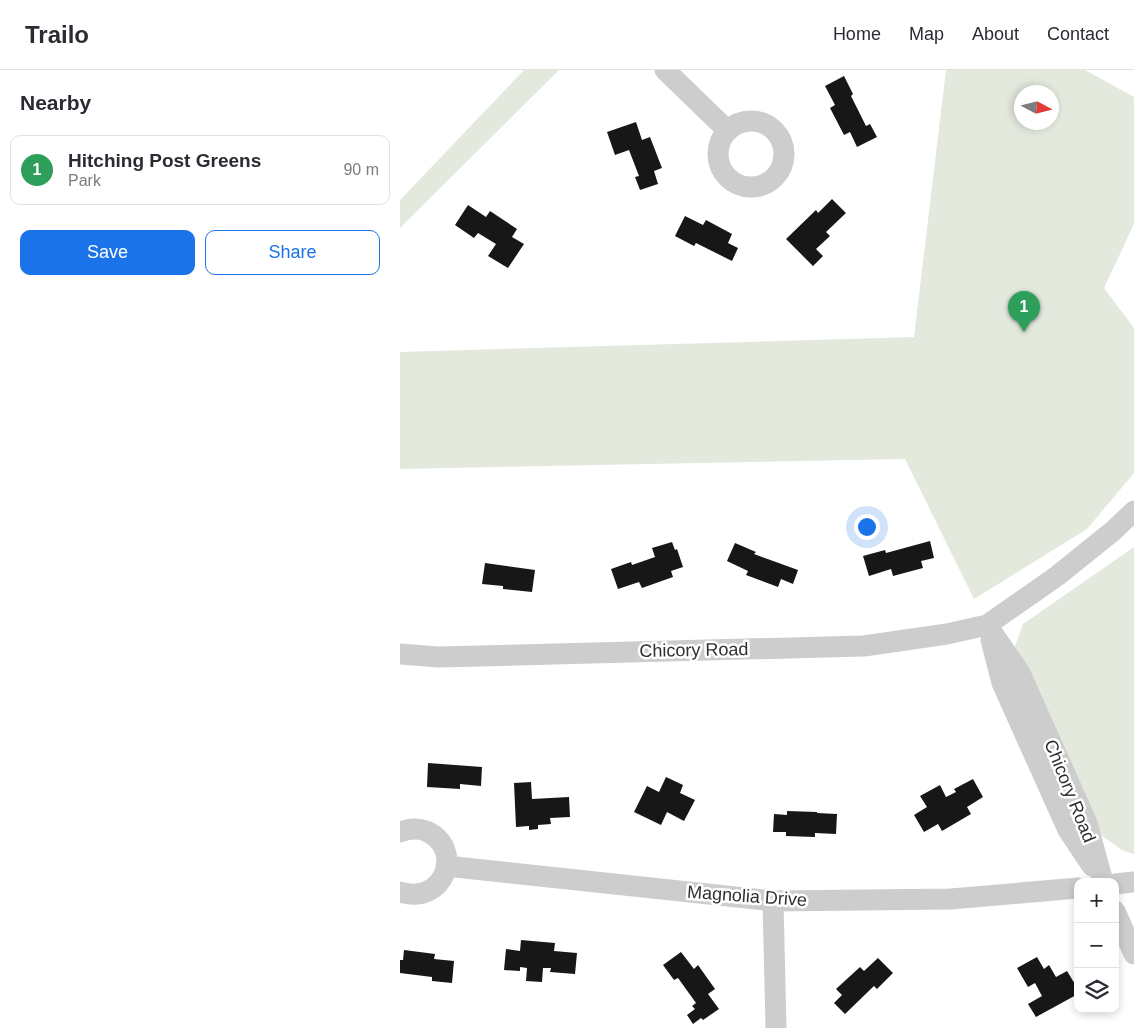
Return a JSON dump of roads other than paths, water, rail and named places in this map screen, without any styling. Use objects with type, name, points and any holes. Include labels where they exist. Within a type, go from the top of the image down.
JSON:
[{"type":"street","points":[[665,70],[728,131]]},
{"type":"street","name":"Chicory Road","points":[[400,654],[438,657],[864,646],[947,634],[987,625],[1057,576],[1113,531],[1134,511]]},
{"type":"street","name":"Chicory Road","points":[[987,625],[1002,683],[1068,830],[1100,878]]},
{"type":"street","points":[[400,832],[408,829],[422,830],[434,836],[443,846],[446,853],[445,873],[438,885],[426,892],[413,895],[400,892]]},
{"type":"street","name":"Magnolia Drive","points":[[446,866],[772,901],[951,899],[1074,888]]},
{"type":"street","points":[[1119,884],[1134,882]]},
{"type":"street","points":[[772,901],[776,1028]]},
{"type":"street","points":[[1119,920],[1134,954]]},
{"type":"place","name":"Hitching Post Greens","points":[[1024,332]]}]
